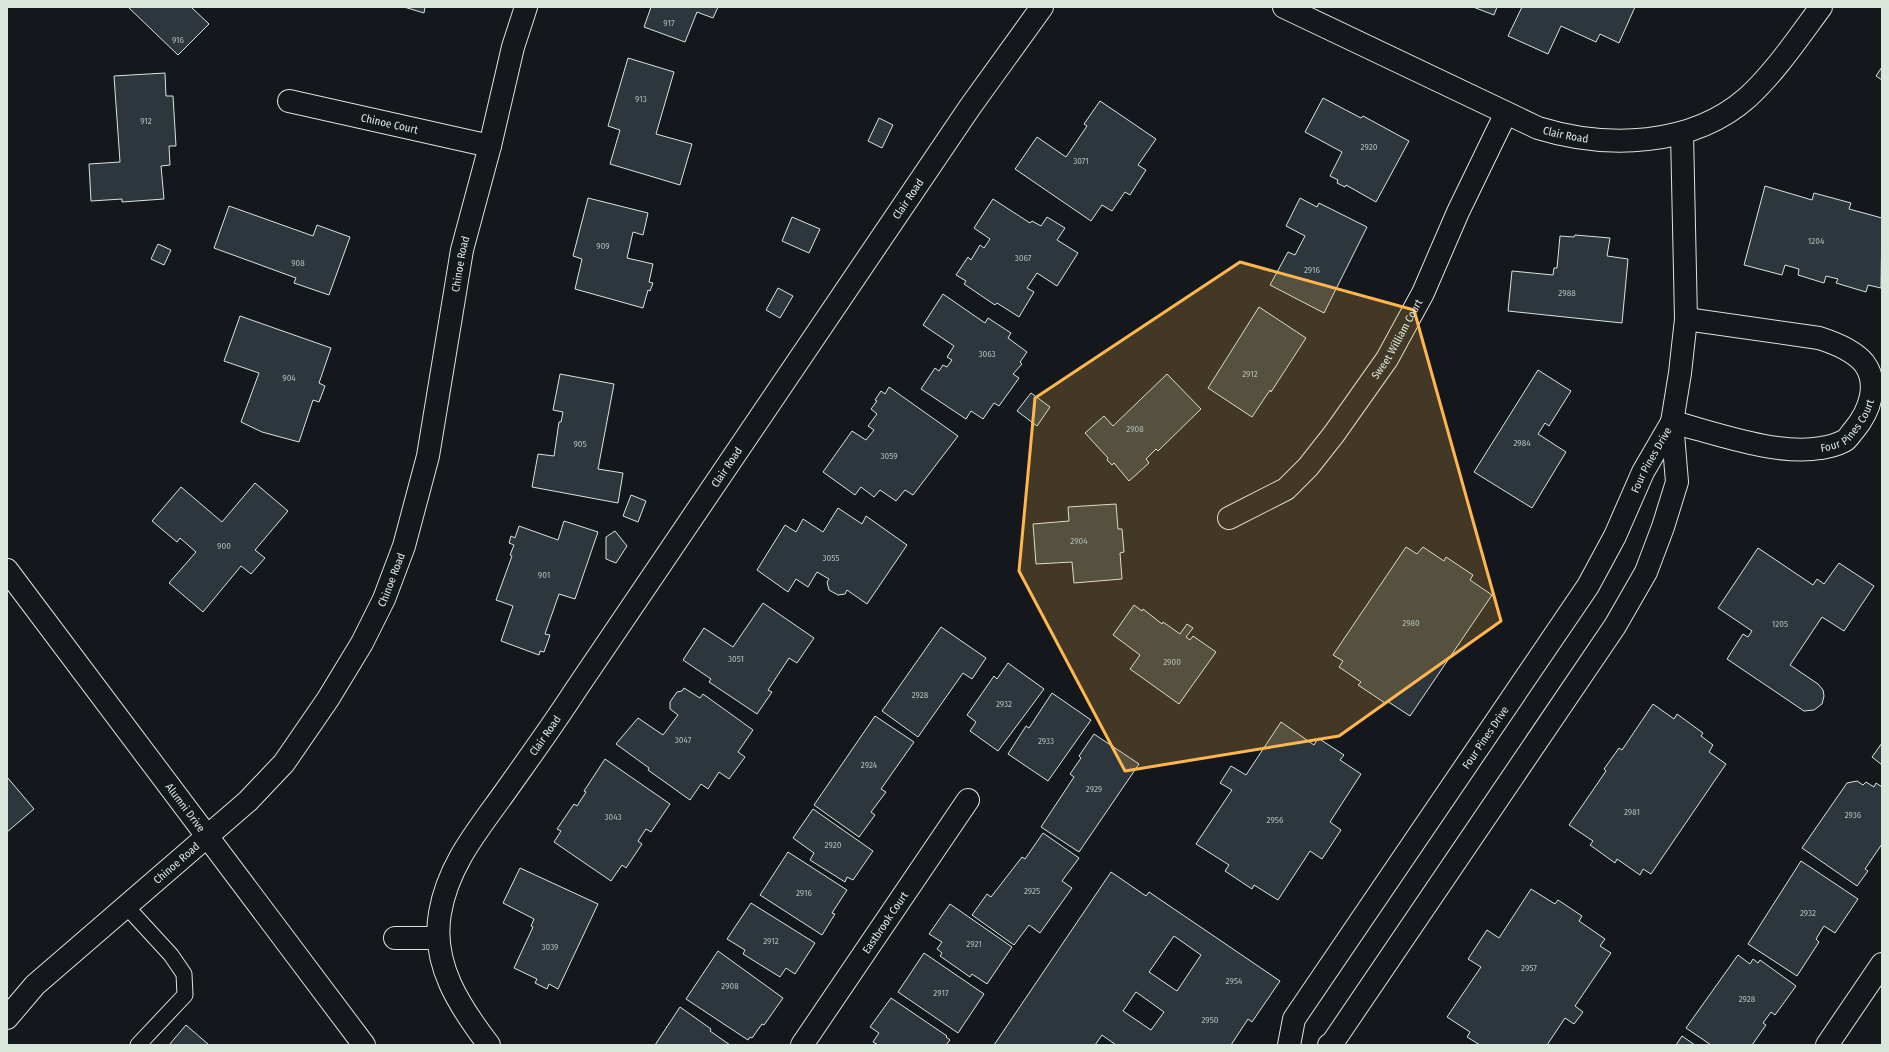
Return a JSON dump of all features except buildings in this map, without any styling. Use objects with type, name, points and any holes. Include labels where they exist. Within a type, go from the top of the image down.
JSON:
[{"type":"street","name":"Chinoe Road","points":[[7,1018],[35,985],[248,801],[284,763],[362,644],[384,599],[404,546],[428,456],[462,250],[490,146],[513,47],[526,7]]},
{"type":"street","name":"Clair Road","points":[[489,1045],[452,992],[441,958],[438,938],[439,915],[444,895],[458,858],[554,723],[970,107],[1042,7]]},
{"type":"street","name":"Clair Road","points":[[1284,7],[1544,130],[1564,136],[1592,140],[1629,141],[1682,133],[1713,122],[1747,98],[1762,83],[1821,7]]},
{"type":"street","name":"Chinoe Court","points":[[289,101],[490,146]]},
{"type":"street","name":"Sweet William Court","points":[[1229,518],[1286,489],[1308,467],[1334,434],[1387,359],[1423,293],[1458,212],[1506,113]]},
{"type":"street","name":"Four Pines Drive","points":[[1329,1045],[1333,1042],[1615,626],[1646,572],[1663,527],[1677,482],[1672,422],[1680,373],[1686,319],[1682,133]]},
{"type":"street","name":"Four Pines Court","points":[[1672,422],[1782,450],[1821,448],[1845,441],[1862,420],[1871,400],[1872,389],[1868,371],[1863,362],[1848,350],[1834,343],[1819,338],[1686,319]]},
{"type":"street","name":"Four Pines Drive","points":[[1289,1045],[1294,1019],[1588,586],[1615,536],[1643,472],[1672,422]]},
{"type":"street","name":"Alumni Drive","points":[[7,570],[364,1045]]},
{"type":"street","name":"Eastbrook Court","points":[[802,1045],[968,800]]},
{"type":"street","points":[[395,938],[438,938]]},
{"type":"street","points":[[1827,1045],[1882,964]]},
{"type":"lane","points":[[126,906],[171,955],[184,974],[185,995],[138,1045]]},
{"type":"highlighted area","points":[[1240,262],[1414,310],[1501,621],[1339,736],[1125,771],[1019,571],[1035,398]]}]
